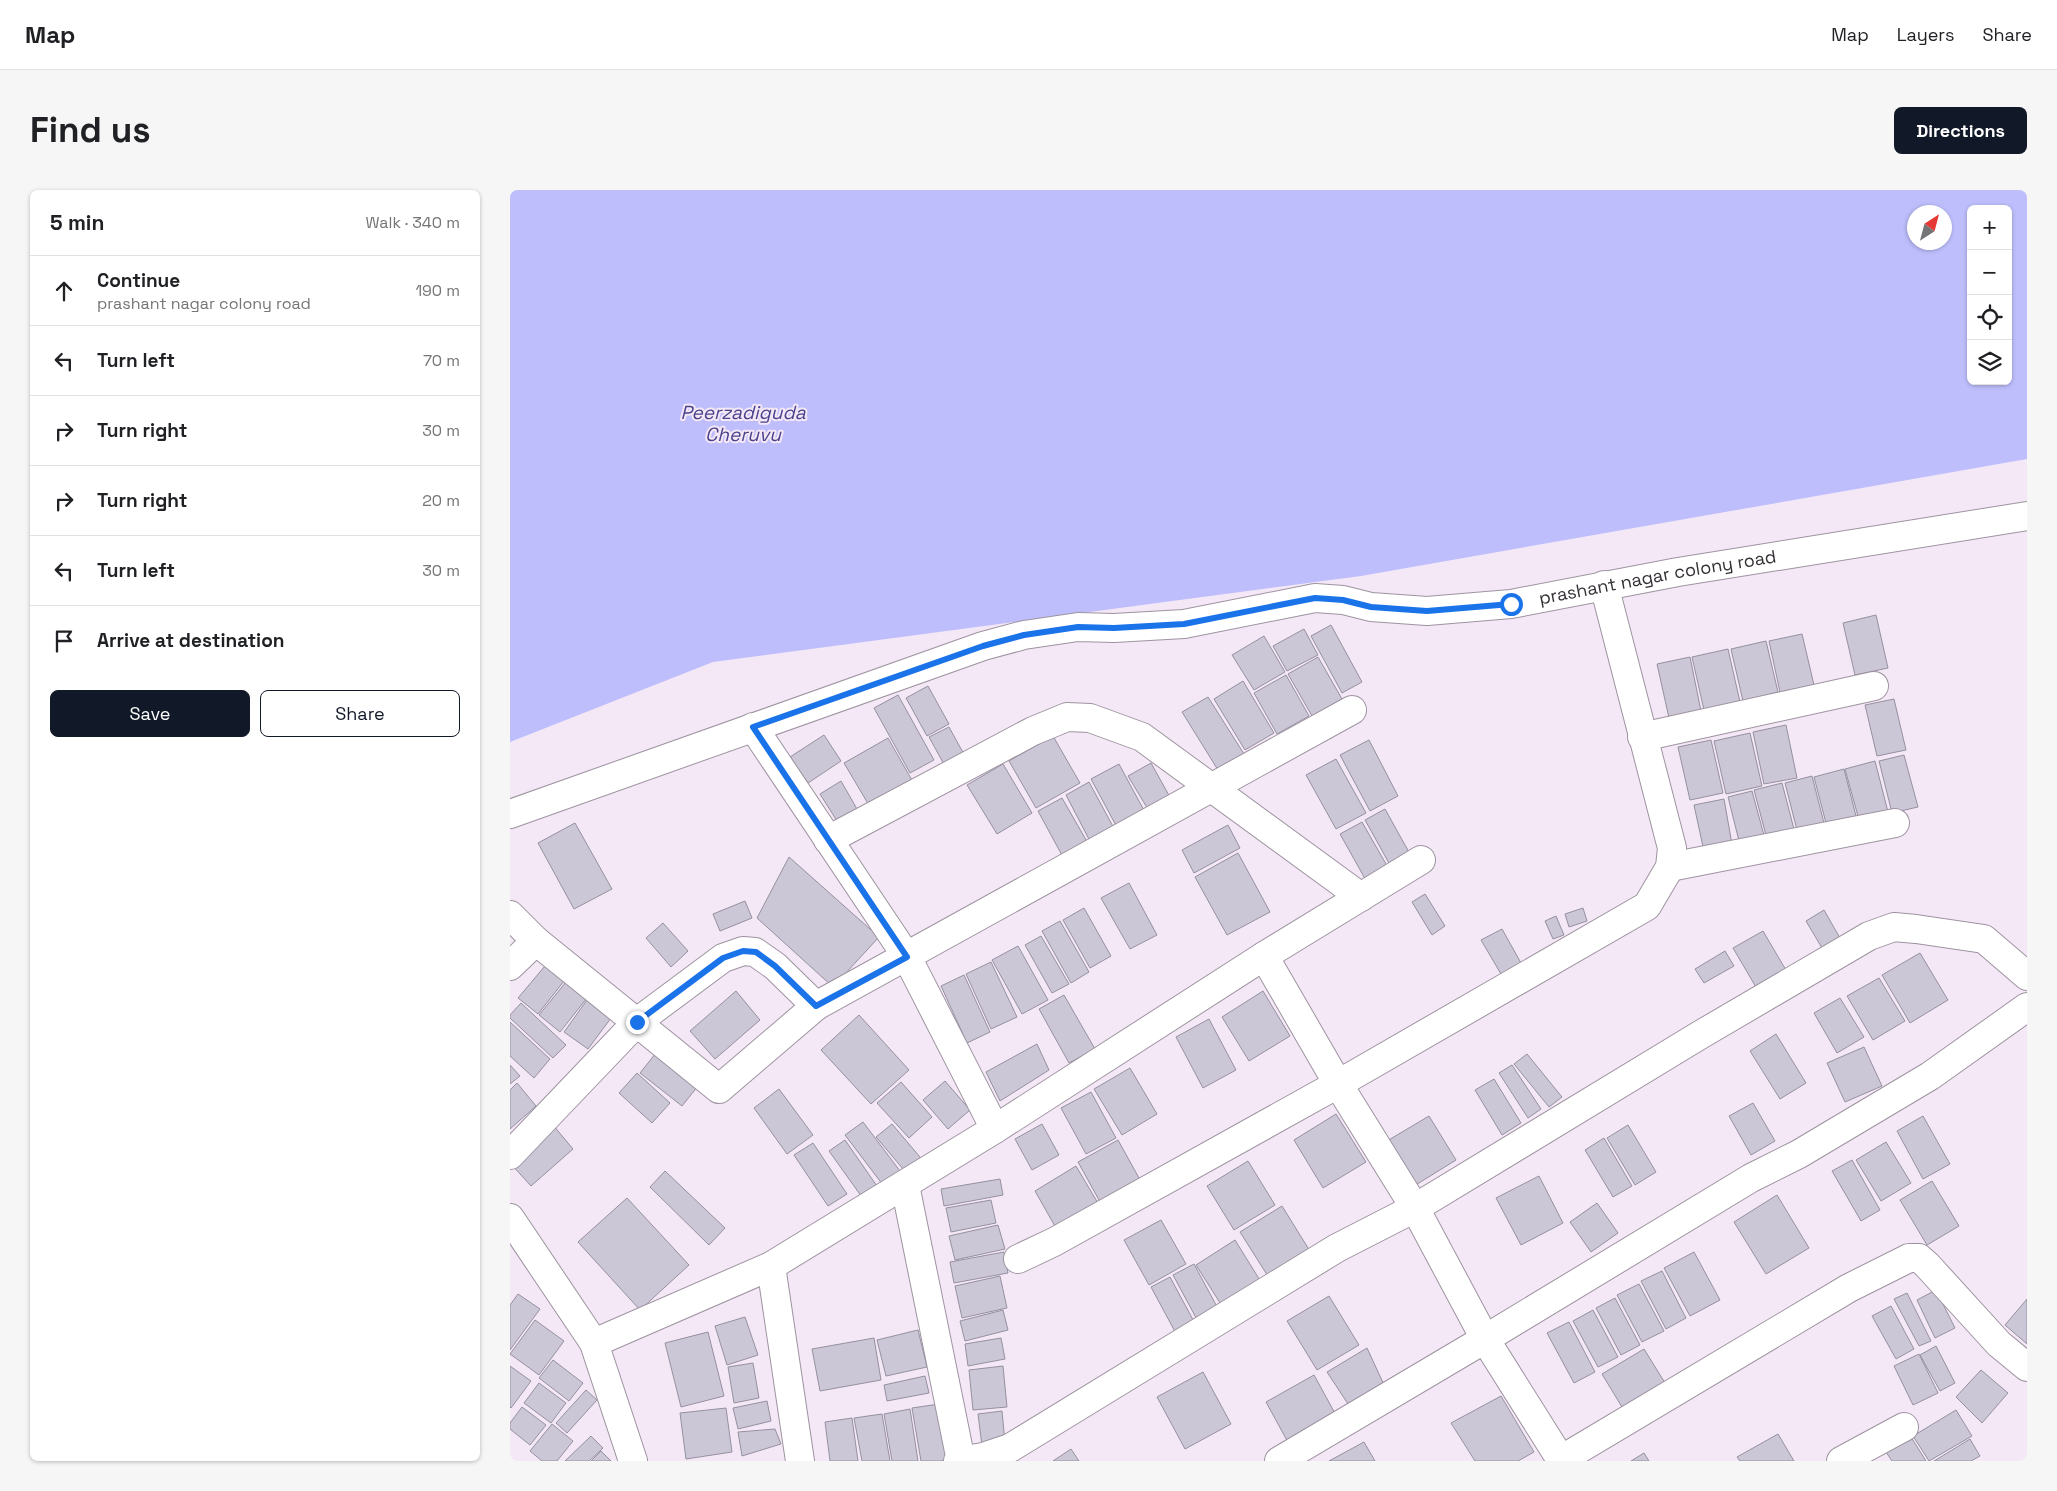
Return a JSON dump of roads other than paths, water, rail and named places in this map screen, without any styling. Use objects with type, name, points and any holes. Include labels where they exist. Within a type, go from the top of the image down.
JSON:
[{"type":"street","name":"prashant nagar colony road","points":[[510,814],[974,650],[1024,635],[1078,627],[1114,628],[1184,624],[1315,598],[1343,600],[1371,607],[1427,611],[1511,604],[1604,585],[2027,516]]},
{"type":"street","points":[[1018,1259],[1054,1242],[1338,1084],[1647,906],[1670,867],[1672,848],[1604,585]]},
{"type":"street","points":[[1642,736],[1874,686]]},
{"type":"street","points":[[510,915],[536,941],[719,1090],[816,1006],[1352,710]]},
{"type":"street","points":[[828,840],[1033,731],[1067,717],[1090,718],[1142,737],[1361,896]]},
{"type":"street","points":[[753,727],[907,957],[995,1129]]},
{"type":"street","points":[[1670,867],[1895,823]]},
{"type":"street","points":[[594,1343],[771,1266],[995,1129],[1264,956],[1421,860]]},
{"type":"street","points":[[905,1185],[960,1461],[983,1458],[1010,1448],[1337,1248],[1415,1208],[1700,1035],[1869,936],[1894,927],[1984,939],[2027,976]]},
{"type":"street","points":[[510,966],[536,941]]},
{"type":"street","points":[[510,1155],[637,1022],[723,958],[743,951],[756,952],[775,966],[816,1006]]},
{"type":"street","points":[[1264,956],[1338,1084],[1415,1208],[1485,1339],[1560,1460],[1849,1288],[1909,1258],[1919,1258],[1927,1265],[1999,1344],[2027,1367]]},
{"type":"street","points":[[1279,1461],[1751,1178],[1799,1154],[1922,1081],[2027,1007]]},
{"type":"street","points":[[511,1223],[594,1343],[633,1461]]},
{"type":"street","points":[[771,1266],[800,1461]]},
{"type":"street","points":[[1841,1461],[1904,1427]]},
{"type":"water","name":"Peerzadiguda Cheruvu","points":[[510,190],[2027,190],[2027,459],[1361,576],[713,662],[510,742]]}]
